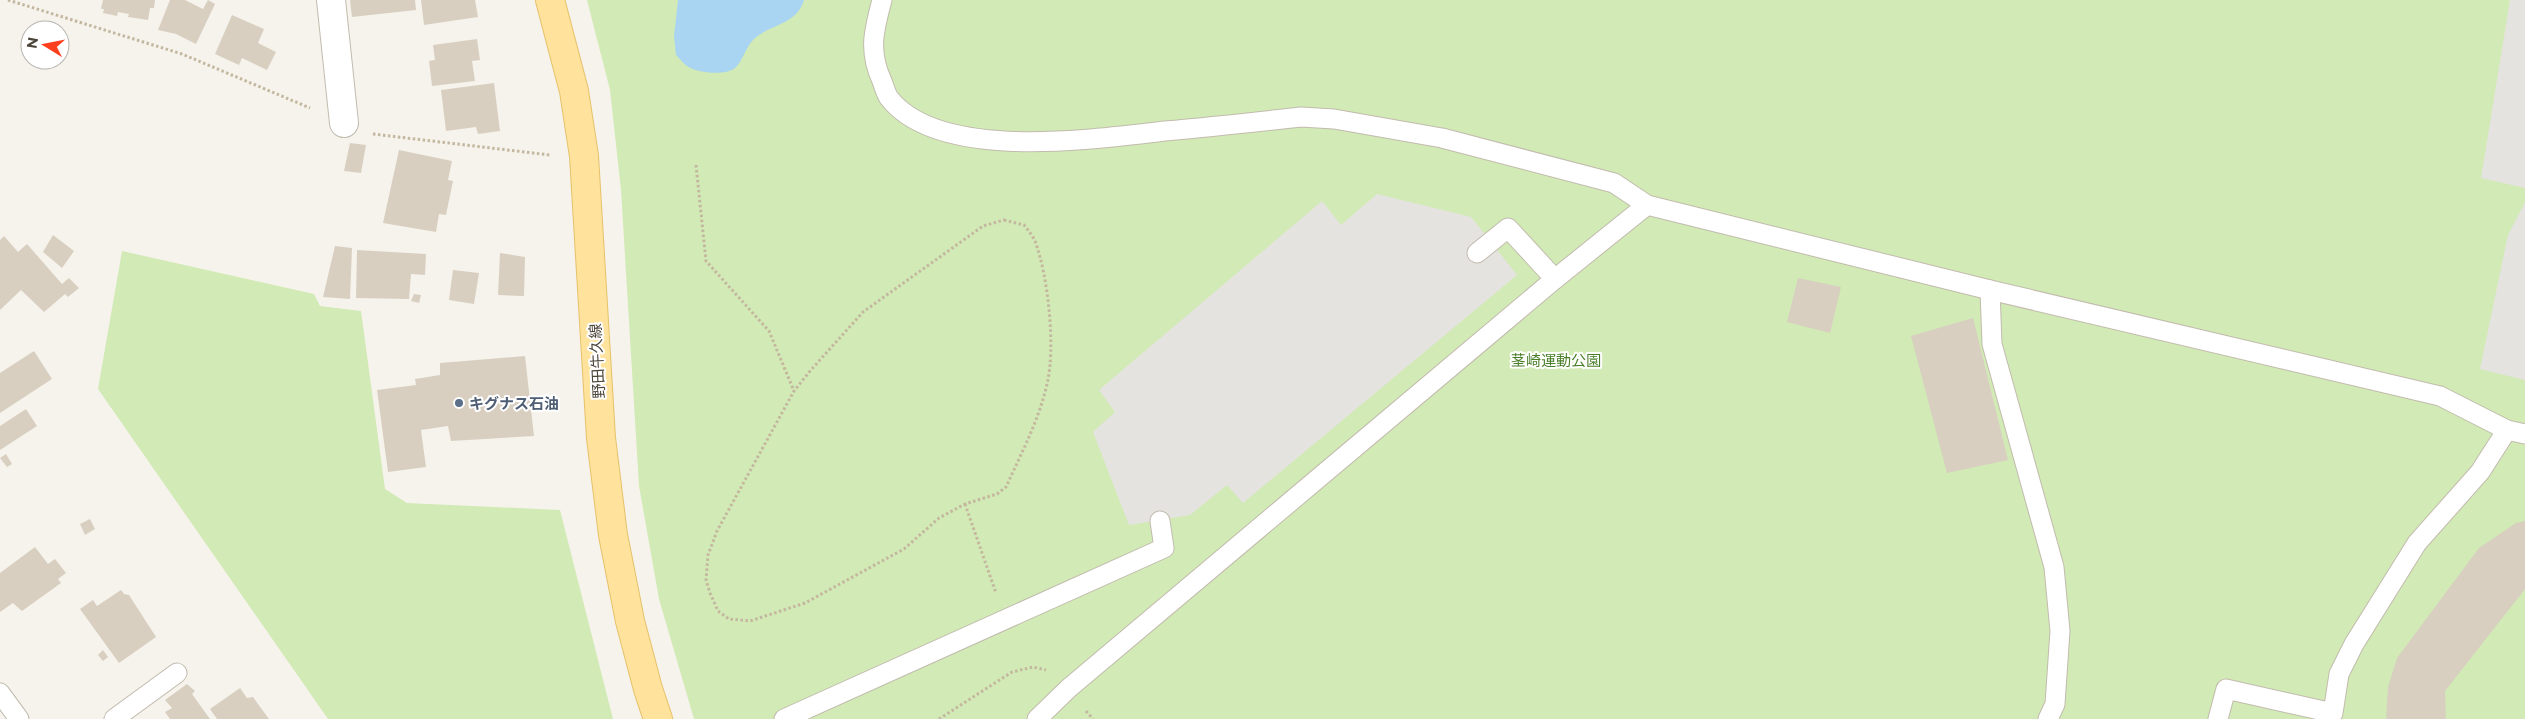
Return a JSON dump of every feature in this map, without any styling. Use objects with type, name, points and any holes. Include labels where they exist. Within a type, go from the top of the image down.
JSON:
[{"type":"main road","name":"野田牛久線","points":[[550,0],[574,91],[584,156],[601,438],[613,535],[630,621],[658,719]]},
{"type":"street","points":[[331,0],[344,123]]},
{"type":"lane","points":[[882,0],[872,38],[876,68],[889,98],[920,123],[949,133],[990,139],[1042,142],[1301,118],[1334,119],[1442,138],[1614,183],[1647,206],[1990,290],[2440,396],[2516,432],[2417,544],[2354,644],[2339,674],[2334,716],[2226,689],[2218,719]]},
{"type":"lane","points":[[1037,719],[1069,688],[1555,279],[1647,206]]},
{"type":"lane","points":[[1477,252],[1508,228],[1555,279]]},
{"type":"lane","points":[[1990,290],[1992,344],[2054,567],[2060,631],[2055,704],[2048,719]]},
{"type":"lane","points":[[784,719],[1164,548],[1160,521]]},
{"type":"lane","points":[[114,719],[177,673]]},
{"type":"lane","points":[[0,693],[19,719]]},
{"type":"path","points":[[8,0],[182,54],[344,123],[363,133],[534,155],[584,156]]},
{"type":"path","points":[[696,165],[706,261],[769,331],[794,391]]},
{"type":"path","points":[[1004,220],[1024,225],[1034,240],[1046,286],[1050,351],[1048,383],[1038,416],[1006,487],[997,494],[965,504],[939,518],[904,549],[805,603],[750,621],[730,619],[718,611],[710,593],[706,580],[708,555],[717,531],[794,391],[863,312],[984,226],[1004,220]]},
{"type":"path","points":[[965,504],[997,593]]},
{"type":"path","points":[[939,719],[1012,672],[1033,667],[1053,672],[1069,688],[1093,719]]},
{"type":"green space","name":"茎崎運動公園","points":[[587,0],[2525,0],[2525,719],[694,719],[659,599],[639,486],[621,190],[610,90]]},
{"type":"green space","points":[[122,251],[314,294],[320,306],[361,311],[385,489],[407,503],[560,510],[613,719],[328,719],[98,389]]},
{"type":"shaded area","points":[[2510,0],[2525,0],[2525,188],[2481,178]]},
{"type":"shaded area","points":[[1377,194],[1471,217],[1517,275],[1243,503],[1227,485],[1190,515],[1129,525],[1093,432],[1115,412],[1099,390],[1322,201],[1341,225]]},
{"type":"shaded area","points":[[2525,202],[2525,380],[2480,369],[2508,235]]},
{"type":"water","points":[[678,0],[804,0],[795,15],[754,39],[735,68],[718,73],[704,72],[692,68],[676,55],[674,36]]},
{"type":"building","points":[[103,0],[155,0],[154,8],[150,8],[148,20],[128,17],[129,14],[118,12],[117,16],[103,13],[104,9],[101,9]]},
{"type":"building","points":[[170,0],[185,0],[203,9],[208,0],[215,4],[196,44],[176,34],[158,30]]},
{"type":"building","points":[[350,0],[415,0],[416,10],[352,17]]},
{"type":"building","points":[[421,0],[475,0],[478,17],[424,25]]},
{"type":"building","points":[[232,15],[264,29],[258,43],[276,52],[267,70],[242,58],[239,65],[215,54]]},
{"type":"building","points":[[477,39],[480,60],[472,61],[475,81],[432,86],[429,61],[435,60],[433,45]]},
{"type":"building","points":[[494,83],[500,131],[478,134],[476,127],[446,131],[441,90]]},
{"type":"building","points":[[350,143],[366,145],[361,173],[344,171]]},
{"type":"building","points":[[399,150],[452,161],[448,180],[453,181],[446,215],[439,214],[436,232],[383,223]]},
{"type":"building","points":[[53,235],[74,251],[62,268],[43,252]]},
{"type":"building","points":[[4,236],[18,252],[27,244],[62,284],[69,278],[79,288],[68,297],[65,294],[44,312],[21,290],[0,310],[0,240]]},
{"type":"building","points":[[335,246],[352,248],[350,299],[323,297]]},
{"type":"building","points":[[357,250],[426,254],[425,275],[411,274],[409,299],[356,298]]},
{"type":"building","points":[[500,253],[525,257],[524,296],[498,295]]},
{"type":"building","points":[[453,270],[479,273],[474,304],[449,300]]},
{"type":"building","points":[[1798,278],[1841,287],[1830,333],[1787,322]]},
{"type":"building","points":[[414,294],[421,295],[419,303],[411,301]]},
{"type":"building","points":[[1973,318],[2008,460],[1947,473],[1911,336]]},
{"type":"building","points":[[34,351],[52,379],[0,413],[0,373]]},
{"type":"building","points":[[525,356],[534,436],[451,441],[448,426],[421,430],[426,467],[388,472],[377,390],[416,385],[415,379],[440,375],[440,363]]},
{"type":"building","points":[[26,409],[37,426],[0,450],[0,426]]},
{"type":"building","points":[[6,454],[12,464],[7,467],[0,458]]},
{"type":"building","points":[[90,519],[95,529],[85,535],[80,524]]},
{"type":"building","points":[[2525,521],[2525,589],[2445,691],[2446,719],[2386,719],[2388,687],[2397,658],[2479,548],[2516,523]]},
{"type":"building","points":[[35,547],[48,564],[55,559],[66,573],[58,579],[61,583],[22,611],[13,603],[0,612],[0,573]]},
{"type":"building","points":[[121,590],[124,594],[129,595],[156,637],[119,663],[80,609],[93,600],[97,606]]},
{"type":"building","points":[[103,650],[108,657],[103,661],[98,655]]},
{"type":"building","points":[[187,684],[195,691],[192,694],[210,719],[170,719],[165,712],[172,708],[165,700]]},
{"type":"building","points":[[240,688],[247,698],[253,697],[269,719],[217,719],[210,709]]},
{"type":"place","name":"キグナス石油","points":[[459,403]]}]
